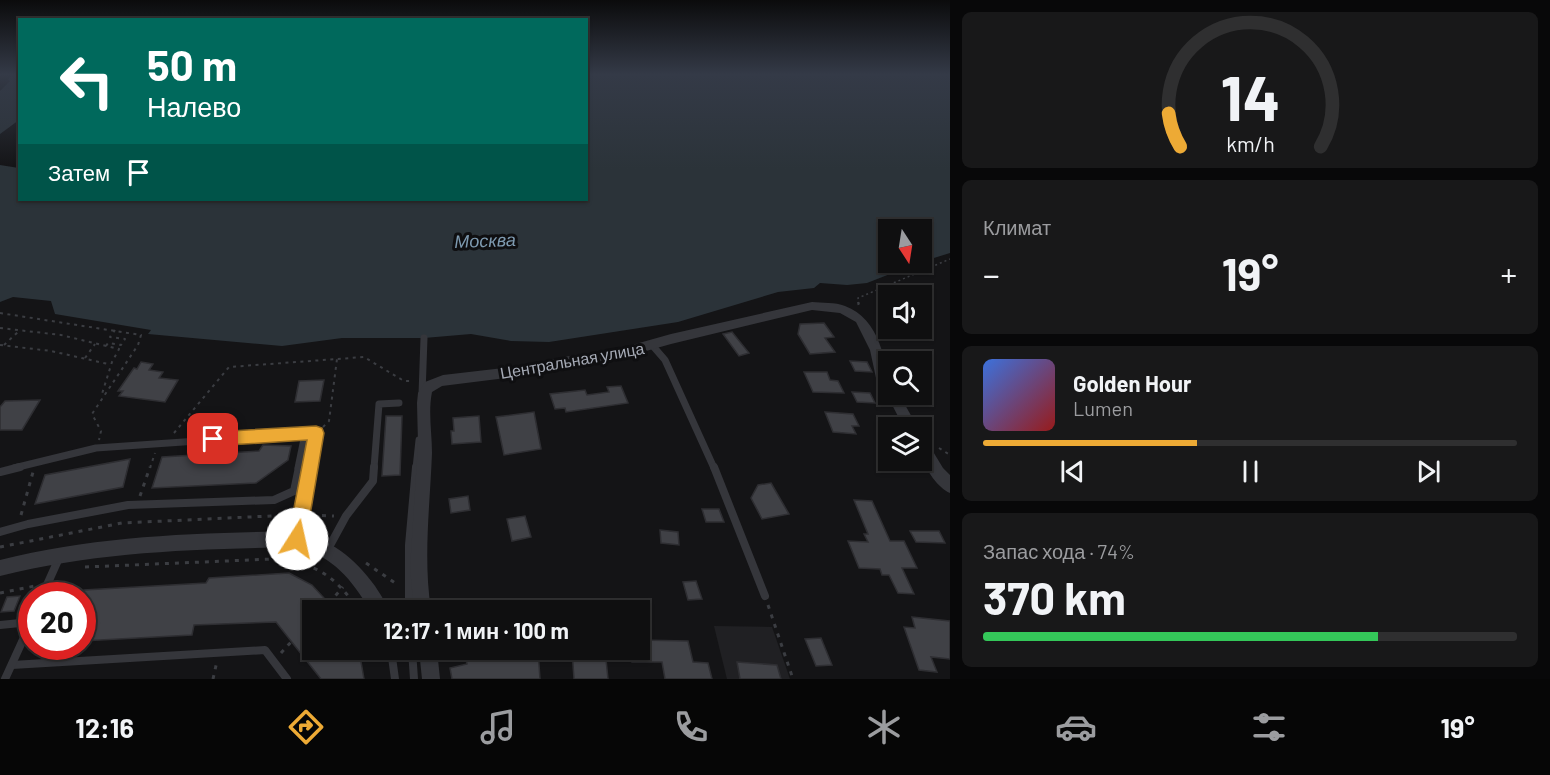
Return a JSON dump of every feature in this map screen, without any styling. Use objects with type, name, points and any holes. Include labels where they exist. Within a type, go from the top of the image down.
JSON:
[{"type":"street","name":"Центральная улица","points":[[420,600],[418,544],[425,446],[425,393],[431,384],[442,380],[521,371],[574,360],[607,357],[671,339],[812,306],[842,309],[860,319]]},
{"type":"street","points":[[860,319],[876,350],[878,359]]},
{"type":"street","points":[[932,463],[950,486]]},
{"type":"street","points":[[0,567],[61,554],[141,545],[297,539],[316,543],[347,564],[358,574],[374,600]]},
{"type":"street","points":[[429,660],[431,679]]},
{"type":"lane","points":[[408,600],[411,510],[422,409],[424,338]]},
{"type":"lane","points":[[652,345],[665,360],[717,474],[765,596]]},
{"type":"lane","points":[[328,549],[346,516],[373,481],[379,404],[399,404]]},
{"type":"lane","points":[[0,472],[96,448],[316,433],[297,539]]},
{"type":"lane","points":[[0,532],[137,504],[274,500],[294,491],[305,434]]},
{"type":"lane","points":[[48,582],[61,554]]},
{"type":"lane","points":[[0,625],[18,623]]},
{"type":"lane","points":[[12,665],[265,650],[287,679]]},
{"type":"lane","points":[[5,679],[18,651]]},
{"type":"lane","points":[[392,660],[395,679]]},
{"type":"lane","points":[[413,660],[414,679]]},
{"type":"path","points":[[860,319],[858,298],[950,259]]},
{"type":"path","points":[[0,313],[141,335],[138,345],[98,403]]},
{"type":"path","points":[[0,327],[61,334],[119,349],[108,364],[105,388],[92,414],[101,430],[96,448]]},
{"type":"path","points":[[2,345],[20,330]]},
{"type":"path","points":[[106,346],[108,343],[121,345],[125,339],[110,337],[115,330]]},
{"type":"path","points":[[85,358],[95,344]]},
{"type":"path","points":[[2,345],[85,358],[108,364]]},
{"type":"path","points":[[137,504],[163,442],[229,367],[364,357],[404,381],[412,380]]},
{"type":"path","points":[[316,433],[329,421],[337,359]]},
{"type":"path","points":[[17,527],[35,463]]},
{"type":"path","points":[[0,547],[122,523],[302,514],[346,516]]},
{"type":"path","points":[[266,525],[268,516]]},
{"type":"path","points":[[258,559],[259,554]]},
{"type":"path","points":[[85,567],[258,559],[299,561],[323,570],[343,587],[352,600]]},
{"type":"path","points":[[347,564],[360,559],[408,592]]},
{"type":"path","points":[[331,600],[343,587]]},
{"type":"path","points":[[0,593],[18,589]]},
{"type":"path","points":[[765,596],[793,679]]},
{"type":"path","points":[[273,661],[291,642]]},
{"type":"path","points":[[213,679],[219,652]]},
{"type":"shaded area","points":[[714,626],[772,627],[790,679],[727,679]]},
{"type":"water","points":[[0,106],[18,106],[18,121],[0,134]]},
{"type":"water","name":"Москва","points":[[588,106],[950,106],[950,253],[932,259],[932,219],[878,219],[878,273],[892,273],[867,283],[847,285],[820,283],[814,288],[778,292],[678,322],[549,342],[511,341],[471,334],[424,338],[342,338],[282,346],[148,334],[151,330],[55,314],[51,301],[13,297],[0,302],[0,165],[18,168],[18,201],[588,201]]},
{"type":"building","points":[[824,323],[834,337],[825,338],[835,352],[810,354],[798,334],[800,324]]},
{"type":"building","points":[[732,332],[749,353],[739,356],[723,334]]},
{"type":"building","points":[[850,361],[867,362],[872,372],[855,371]]},
{"type":"building","points":[[141,362],[153,364],[149,370],[163,372],[159,378],[178,380],[165,402],[119,396],[123,391],[118,391]]},
{"type":"building","points":[[804,372],[827,372],[830,380],[838,381],[844,393],[813,392]]},
{"type":"building","points":[[324,380],[320,401],[295,402],[299,381]]},
{"type":"building","points":[[621,386],[628,403],[566,412],[565,408],[555,409],[550,394],[585,390],[587,395],[609,392],[607,387]]},
{"type":"building","points":[[852,392],[870,393],[875,403],[857,402]]},
{"type":"building","points":[[40,400],[22,430],[0,430],[0,407],[5,401]]},
{"type":"building","points":[[534,412],[541,449],[504,455],[496,417]]},
{"type":"building","points":[[825,412],[853,414],[859,426],[852,426],[856,434],[833,432]]},
{"type":"building","points":[[386,416],[402,416],[400,475],[382,476]]},
{"type":"building","points":[[479,416],[481,442],[452,444],[453,418]]},
{"type":"building","points":[[263,445],[291,446],[288,460],[256,483],[152,488],[162,457],[259,451]]},
{"type":"building","points":[[130,459],[123,487],[35,504],[45,475]]},
{"type":"building","points":[[771,483],[789,514],[762,519],[751,498],[758,485]]},
{"type":"building","points":[[468,496],[470,510],[451,513],[449,499]]},
{"type":"building","points":[[854,500],[872,501],[890,541],[904,541],[917,568],[902,568],[914,594],[898,593],[889,575],[882,575],[880,569],[859,568],[848,541],[868,542],[864,534],[868,534]]},
{"type":"building","points":[[702,509],[719,509],[724,522],[706,522]]},
{"type":"building","points":[[525,516],[531,537],[512,541],[507,519]]},
{"type":"building","points":[[660,530],[678,532],[679,545],[661,543]]},
{"type":"building","points":[[910,531],[939,531],[945,543],[916,542]]},
{"type":"building","points":[[289,573],[312,585],[326,600],[302,600],[302,655],[276,622],[194,625],[192,635],[96,640],[96,589],[206,583],[209,578]]},
{"type":"building","points":[[696,581],[702,599],[688,600],[683,582]]},
{"type":"building","points":[[18,596],[18,601],[14,611],[1,612],[7,597]]},
{"type":"building","points":[[912,617],[950,621],[950,659],[931,657],[937,672],[919,670],[904,627],[915,628]]},
{"type":"building","points":[[821,638],[832,665],[816,666],[805,639]]},
{"type":"building","points":[[650,640],[688,641],[693,662],[708,663],[712,679],[665,679],[662,662],[632,662],[632,660],[650,660]]},
{"type":"building","points":[[306,660],[361,660],[364,679],[321,679]]},
{"type":"building","points":[[466,660],[539,660],[540,679],[452,679],[450,668],[467,664]]},
{"type":"building","points":[[573,660],[606,660],[608,679],[574,679]]},
{"type":"building","points":[[737,662],[777,665],[781,679],[740,679]]},
{"type":"route","points":[[213,439],[316,433],[297,539]]}]
